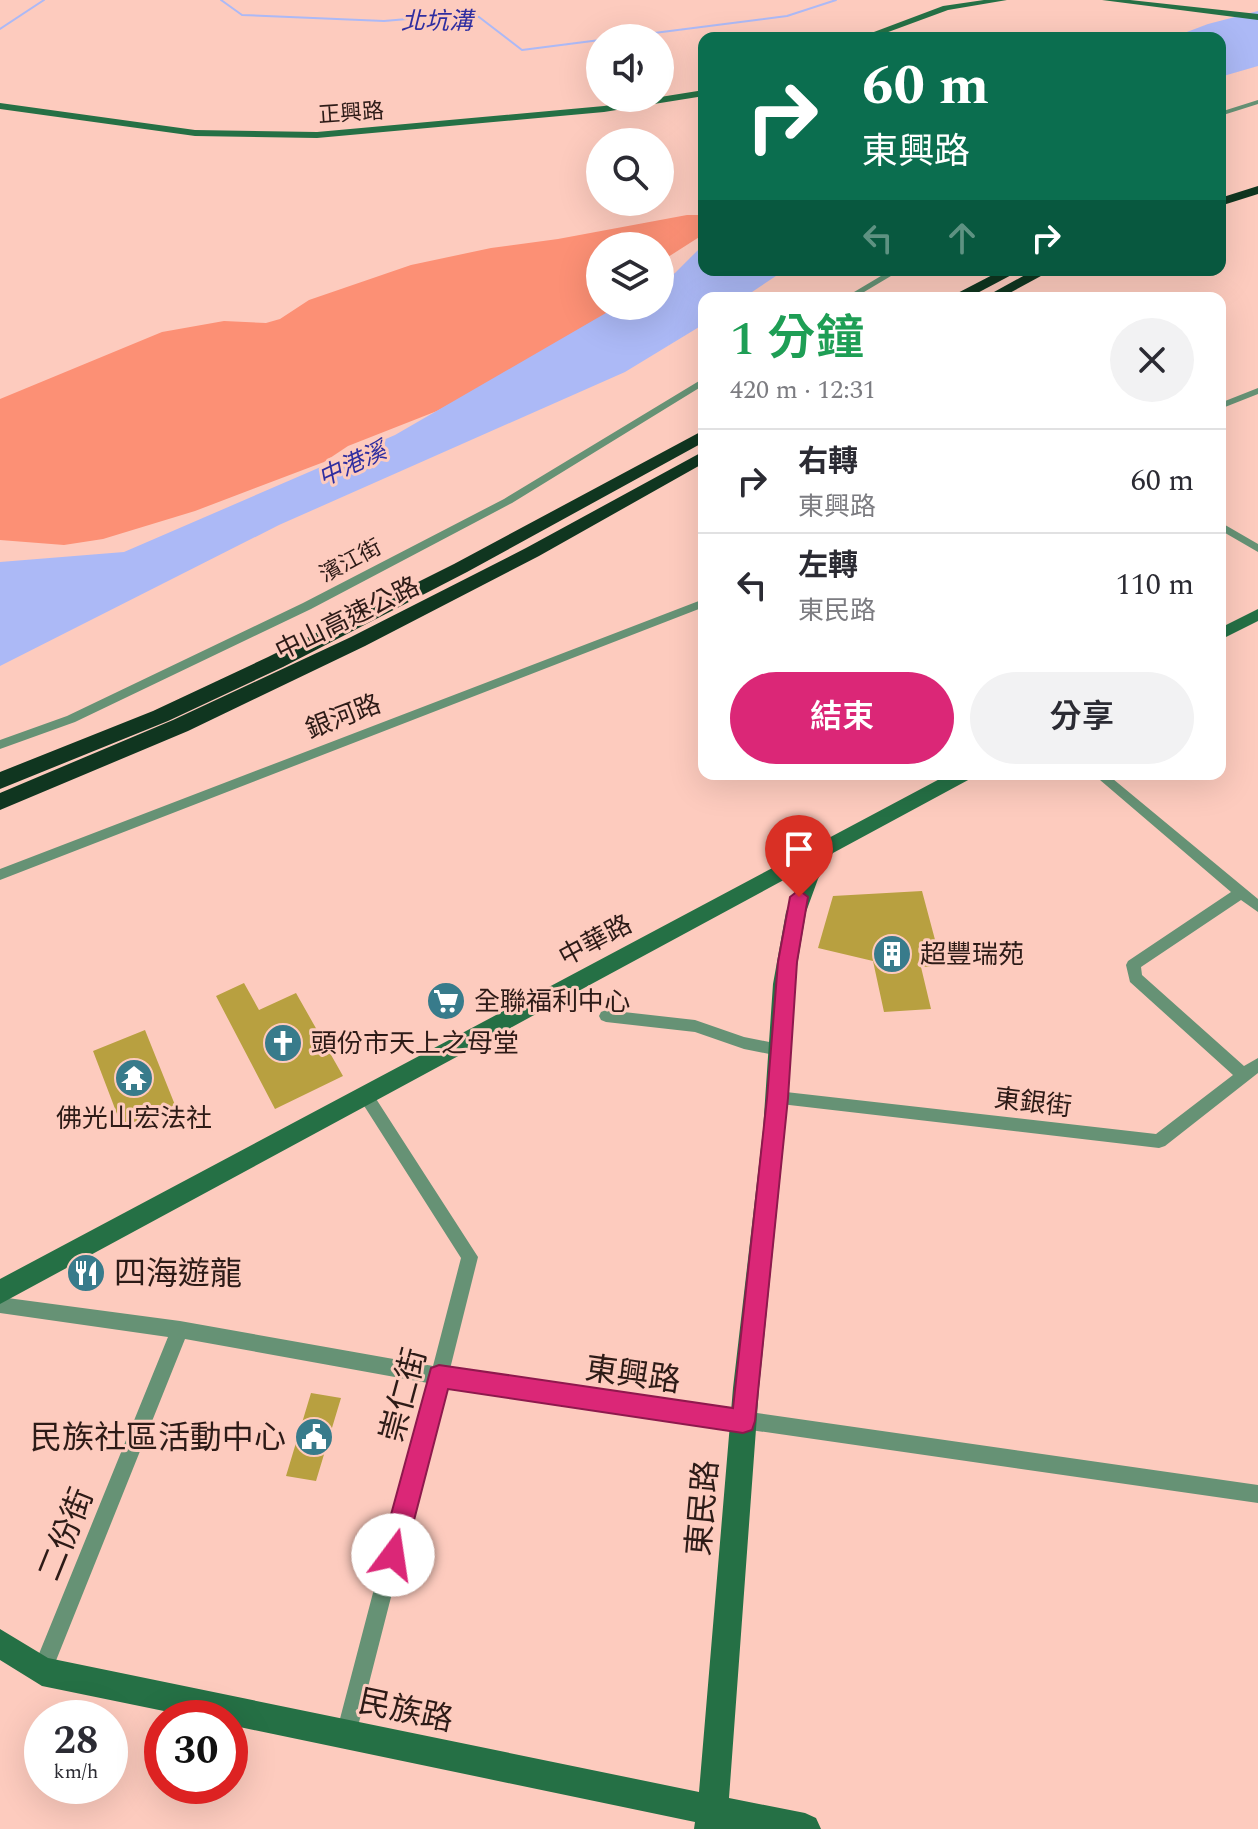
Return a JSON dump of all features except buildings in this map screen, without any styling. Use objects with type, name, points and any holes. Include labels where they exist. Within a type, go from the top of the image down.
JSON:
[{"type":"highway","points":[[1226,189],[1258,179]]},
{"type":"highway","points":[[1226,200],[1258,190]]},
{"type":"highway","points":[[968,292],[1002,276]]},
{"type":"highway","points":[[1000,292],[1033,276]]},
{"type":"highway","name":"中山高速公路","points":[[0,781],[210,694],[346,628],[443,579],[698,438]]},
{"type":"highway","name":"中山高速公路","points":[[0,802],[221,708],[383,630],[516,562],[698,459]]},
{"type":"main road","points":[[868,32],[920,10],[967,0]]},
{"type":"main road","points":[[871,32],[946,8],[1003,0]]},
{"type":"main road","points":[[1106,0],[1258,15]]},
{"type":"main road","points":[[1140,0],[1258,15]]},
{"type":"main road","name":"正興路","points":[[674,94],[698,91]]},
{"type":"main road","name":"正興路","points":[[0,104],[195,133],[317,135],[604,109],[698,91]]},
{"type":"main road","name":"正興路","points":[[0,104],[153,123],[259,131],[406,123],[586,104]]},
{"type":"main road","points":[[1226,632],[1258,614]]},
{"type":"main road","name":"中華路","points":[[0,1292],[953,780]]},
{"type":"main road","name":"東民路","points":[[711,1820],[743,1421],[792,921],[810,871],[828,845]]},
{"type":"main road","name":"民族路","points":[[0,1643],[42,1671],[346,1734],[711,1820],[805,1829]]},
{"type":"street","points":[[1226,112],[1258,102]]},
{"type":"street","points":[[858,292],[886,276]]},
{"type":"street","name":"濱江街","points":[[0,745],[71,719],[307,606],[508,501],[698,385]]},
{"type":"street","points":[[1226,404],[1258,391]]},
{"type":"street","points":[[1226,529],[1258,549]]},
{"type":"street","name":"銀河路","points":[[0,875],[698,605]]},
{"type":"street","points":[[1106,780],[1258,907]]},
{"type":"street","points":[[1241,893],[1133,965],[1135,978],[1244,1075]]},
{"type":"street","points":[[606,1016],[695,1026],[744,1043],[779,1050]]},
{"type":"street","name":"東銀街","points":[[777,1098],[1159,1141],[1258,1064]]},
{"type":"street","name":"崇仁街","points":[[346,1734],[470,1257],[366,1096]]},
{"type":"street","name":"東興路","points":[[0,1305],[180,1330],[439,1376],[1258,1494]]},
{"type":"street","name":"二份街","points":[[42,1671],[180,1330]]},
{"type":"shaded area","points":[[698,215],[698,238],[674,253],[674,232],[596,232]]},
{"type":"shaded area","points":[[586,234],[586,320],[607,320],[437,411],[348,446],[324,462],[195,511],[103,539],[64,545],[0,540],[0,399],[162,332],[224,321],[266,323],[280,319],[309,300],[411,265],[491,248]]},
{"type":"water","points":[[1258,11],[1258,66],[1226,75],[1226,32],[1187,32]]},
{"type":"water","name":"中港溪","points":[[698,250],[698,276],[776,276],[752,292],[698,292],[698,328],[625,372],[279,525],[0,666],[0,562],[124,552],[395,435],[594,320],[674,320],[674,274]]},
{"type":"waterway","name":"北坑溝","points":[[0,29],[44,0]]},
{"type":"waterway","name":"北坑溝","points":[[221,0],[242,15],[384,21],[454,15],[479,17],[522,50],[586,42]]},
{"type":"waterway","name":"北坑溝","points":[[674,30],[787,16],[836,0]]},
{"type":"place","name":"超豐瑞苑","points":[[892,954]]},
{"type":"place","name":"全聯福利中心","points":[[446,1001]]},
{"type":"place","name":"頭份市天上之母堂","points":[[283,1043]]},
{"type":"place","name":"佛光山宏法社","points":[[134,1078]]},
{"type":"place","name":"四海遊龍","points":[[86,1273]]},
{"type":"place","name":"民族社區活動中心","points":[[314,1437]]},
{"type":"route","points":[[393,1555],[439,1376],[743,1421],[777,1098],[787,962],[792,921],[799,897]]}]
